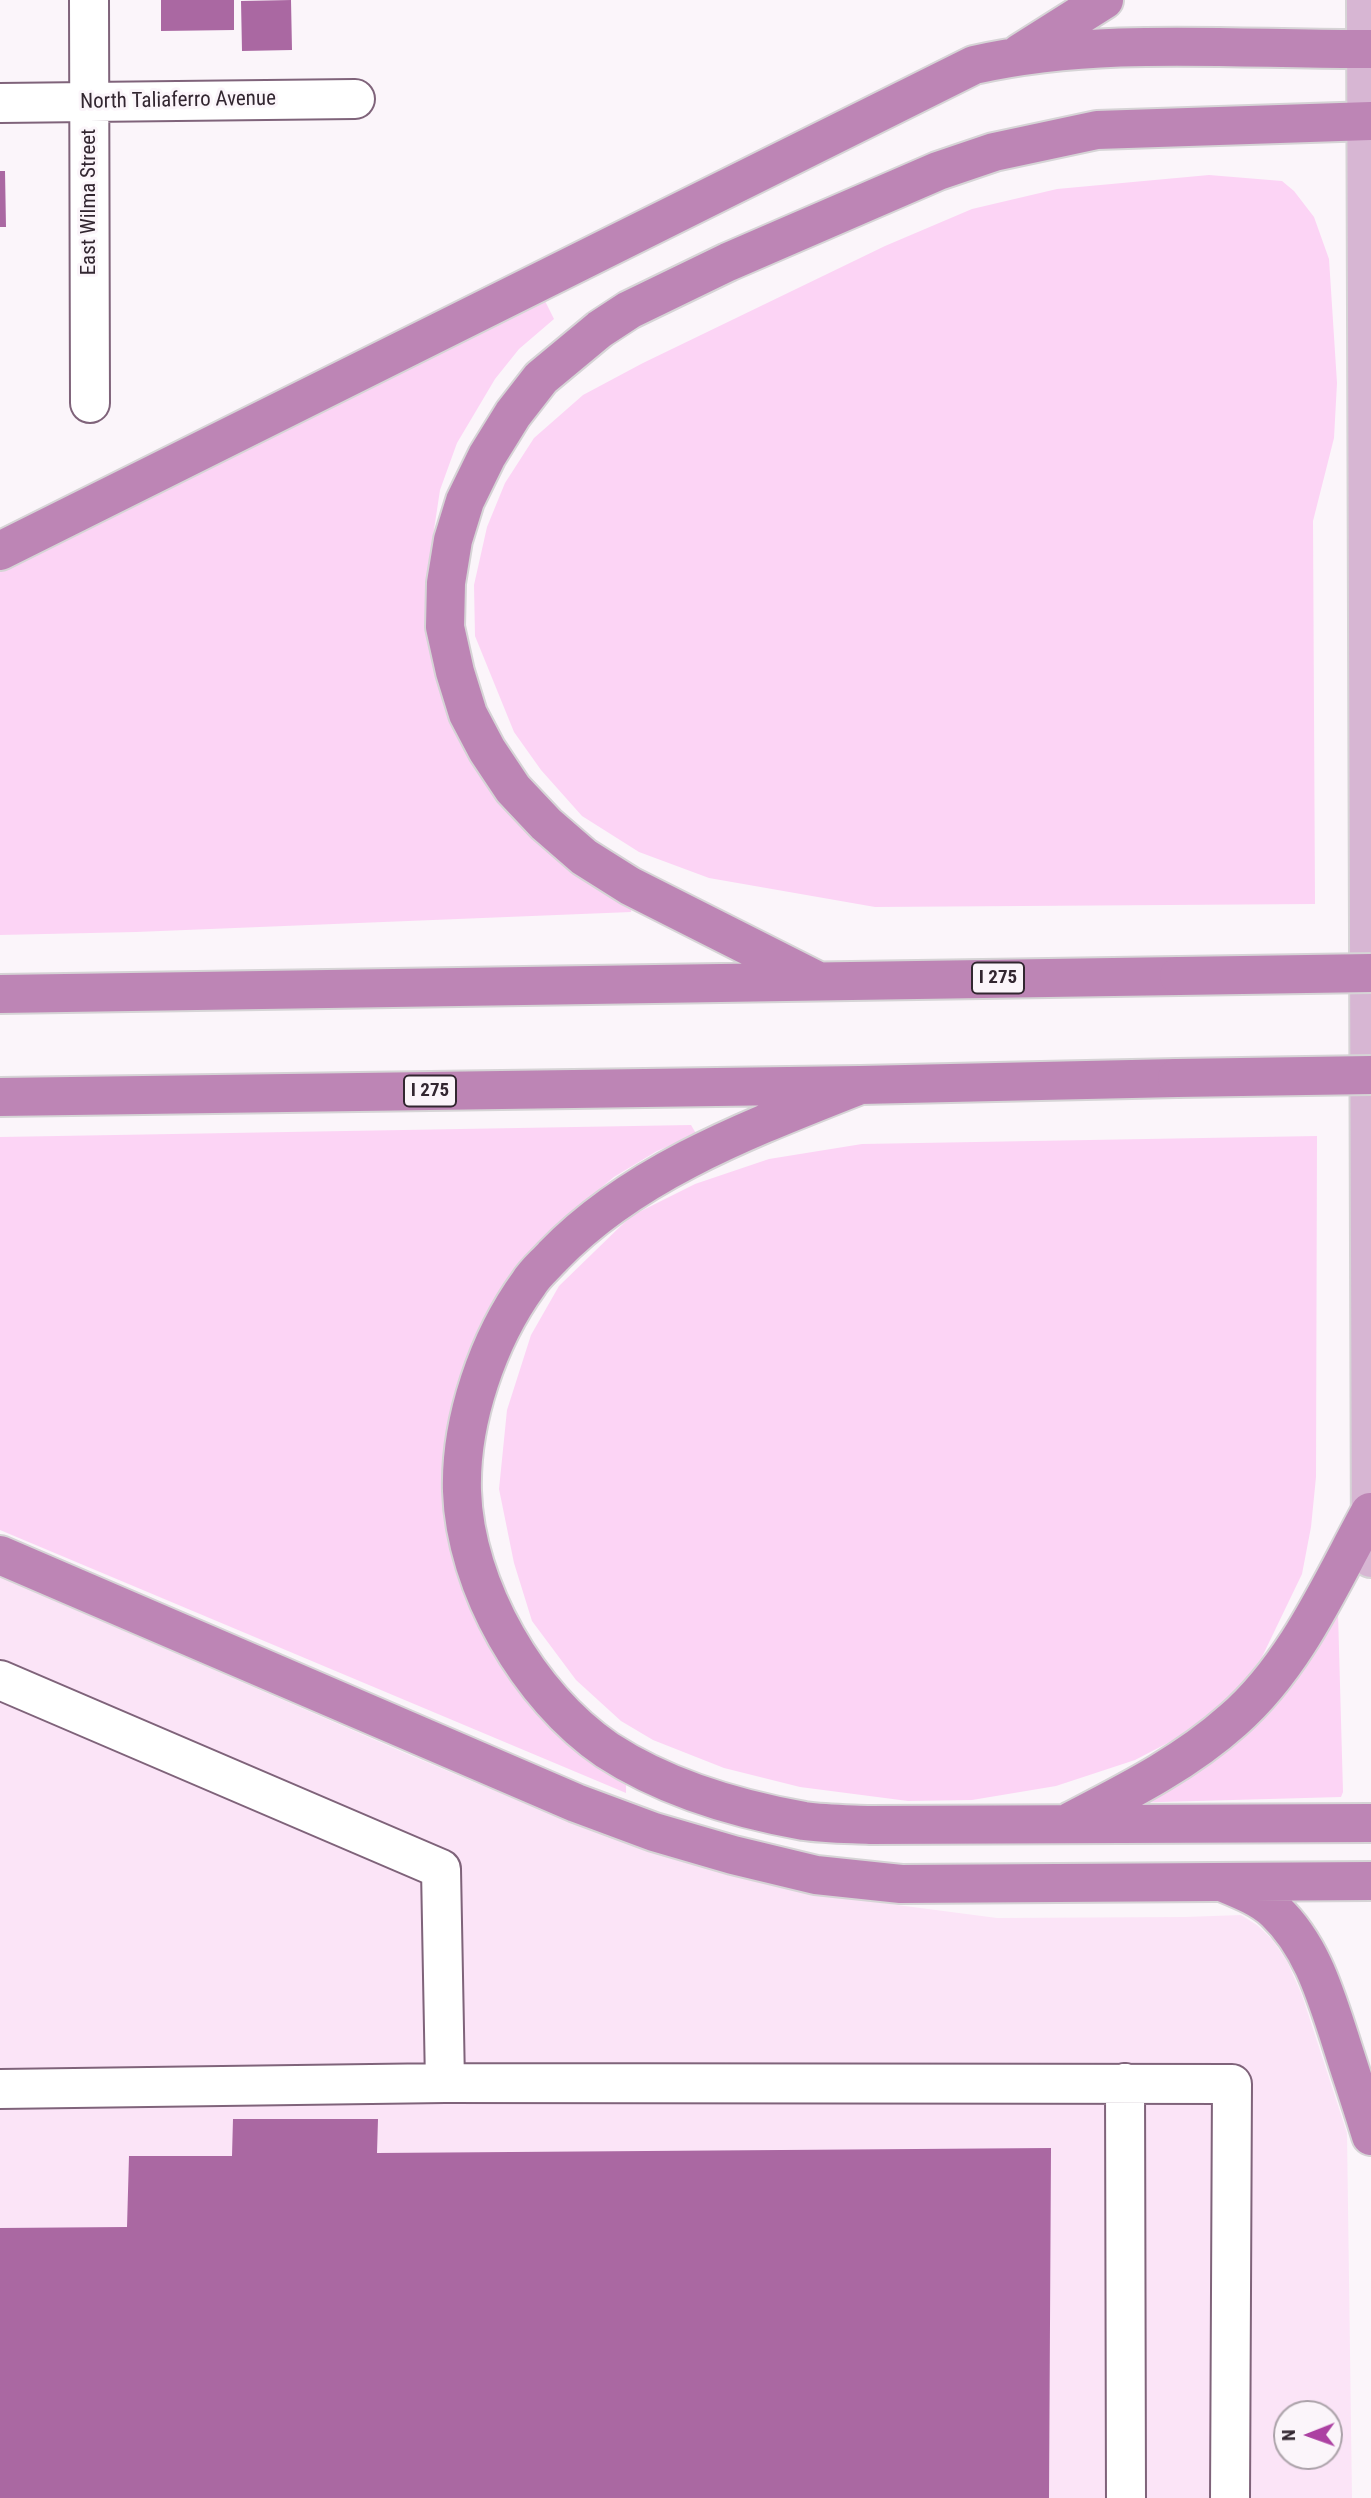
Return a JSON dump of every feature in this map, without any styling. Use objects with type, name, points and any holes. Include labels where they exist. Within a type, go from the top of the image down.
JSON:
[{"type":"highway","points":[[1016,55],[1104,0]]},
{"type":"highway","points":[[0,551],[974,65],[1016,55],[1079,50],[1173,47],[1369,49]]},
{"type":"highway","points":[[818,981],[630,886],[584,857],[546,824],[513,789],[487,750],[468,714],[455,672],[445,627],[446,583],[453,540],[465,501],[487,456],[513,414],[541,378],[600,329],[629,310],[729,262],[938,171],[994,152],[1097,130],[1369,121]]},
{"type":"highway","name":"I 275","points":[[0,994],[1371,973]]},
{"type":"highway","name":"I 275","points":[[0,1097],[860,1086],[1371,1075]]},
{"type":"highway","points":[[860,1086],[777,1118],[646,1182],[602,1212],[529,1282],[490,1353],[476,1394],[466,1443],[462,1491],[470,1545],[486,1594],[508,1640],[537,1682],[556,1706],[580,1728],[632,1765],[706,1796],[752,1810],[806,1821],[870,1825],[1371,1823]]},
{"type":"highway","points":[[1066,1824],[1178,1762],[1234,1720],[1273,1677],[1306,1629],[1370,1512]]},
{"type":"highway","points":[[0,1555],[576,1803],[654,1832],[816,1875],[901,1884],[1371,1881]]},
{"type":"highway","points":[[1219,1880],[1273,1909],[1307,1952],[1323,1989],[1371,2136]]},
{"type":"main road","points":[[1366,0],[1369,49],[1371,1559]]},
{"type":"street","name":"East Wilma Street","points":[[89,0],[90,403]]},
{"type":"street","name":"North Taliaferro Avenue","points":[[0,103],[355,99]]},
{"type":"street","points":[[0,1680],[441,1869],[445,2083]]},
{"type":"street","points":[[0,2089],[445,2083],[1232,2084],[1230,2498]]},
{"type":"street","points":[[1125,2083],[1125,2498]]},
{"type":"shaded area","points":[[1209,175],[1282,181],[1294,191],[1314,217],[1329,259],[1337,383],[1334,438],[1313,521],[1315,904],[875,907],[709,878],[639,852],[582,816],[541,770],[514,732],[475,636],[474,585],[487,527],[505,483],[534,438],[583,395],[643,363],[885,246],[972,209],[1057,189]]},
{"type":"shaded area","points":[[544,299],[554,319],[519,349],[495,379],[457,443],[440,490],[430,578],[454,709],[633,897],[631,912],[0,935],[0,565]]},
{"type":"shaded area","points":[[691,1125],[697,1135],[657,1151],[614,1177],[558,1223],[522,1264],[457,1543],[626,1780],[626,1793],[0,1530],[0,1137]]},
{"type":"shaded area","points":[[1317,1136],[1316,1477],[1311,1527],[1302,1574],[1262,1657],[1232,1698],[1185,1734],[1135,1760],[1056,1786],[972,1800],[908,1801],[800,1787],[724,1768],[653,1740],[621,1721],[576,1680],[532,1621],[514,1563],[499,1489],[507,1410],[531,1335],[559,1286],[631,1216],[695,1184],[769,1159],[862,1144]]},
{"type":"shaded area","points":[[0,1577],[567,1821],[646,1851],[725,1874],[813,1894],[997,1918],[1241,1915],[1257,1925],[1272,1939],[1287,1961],[1302,1995],[1347,2133],[1352,2498],[0,2498]]},
{"type":"shaded area","points":[[1338,1613],[1341,1797],[1125,1803],[1315,1649]]},
{"type":"building","points":[[161,0],[234,0],[234,30],[161,31]]},
{"type":"building","points":[[291,0],[292,50],[242,51],[241,1]]},
{"type":"building","points":[[0,171],[5,171],[6,227],[0,227]]},
{"type":"building","points":[[233,2119],[378,2119],[377,2153],[1051,2148],[1049,2498],[0,2498],[0,2228],[127,2227],[129,2156],[232,2156]]}]
